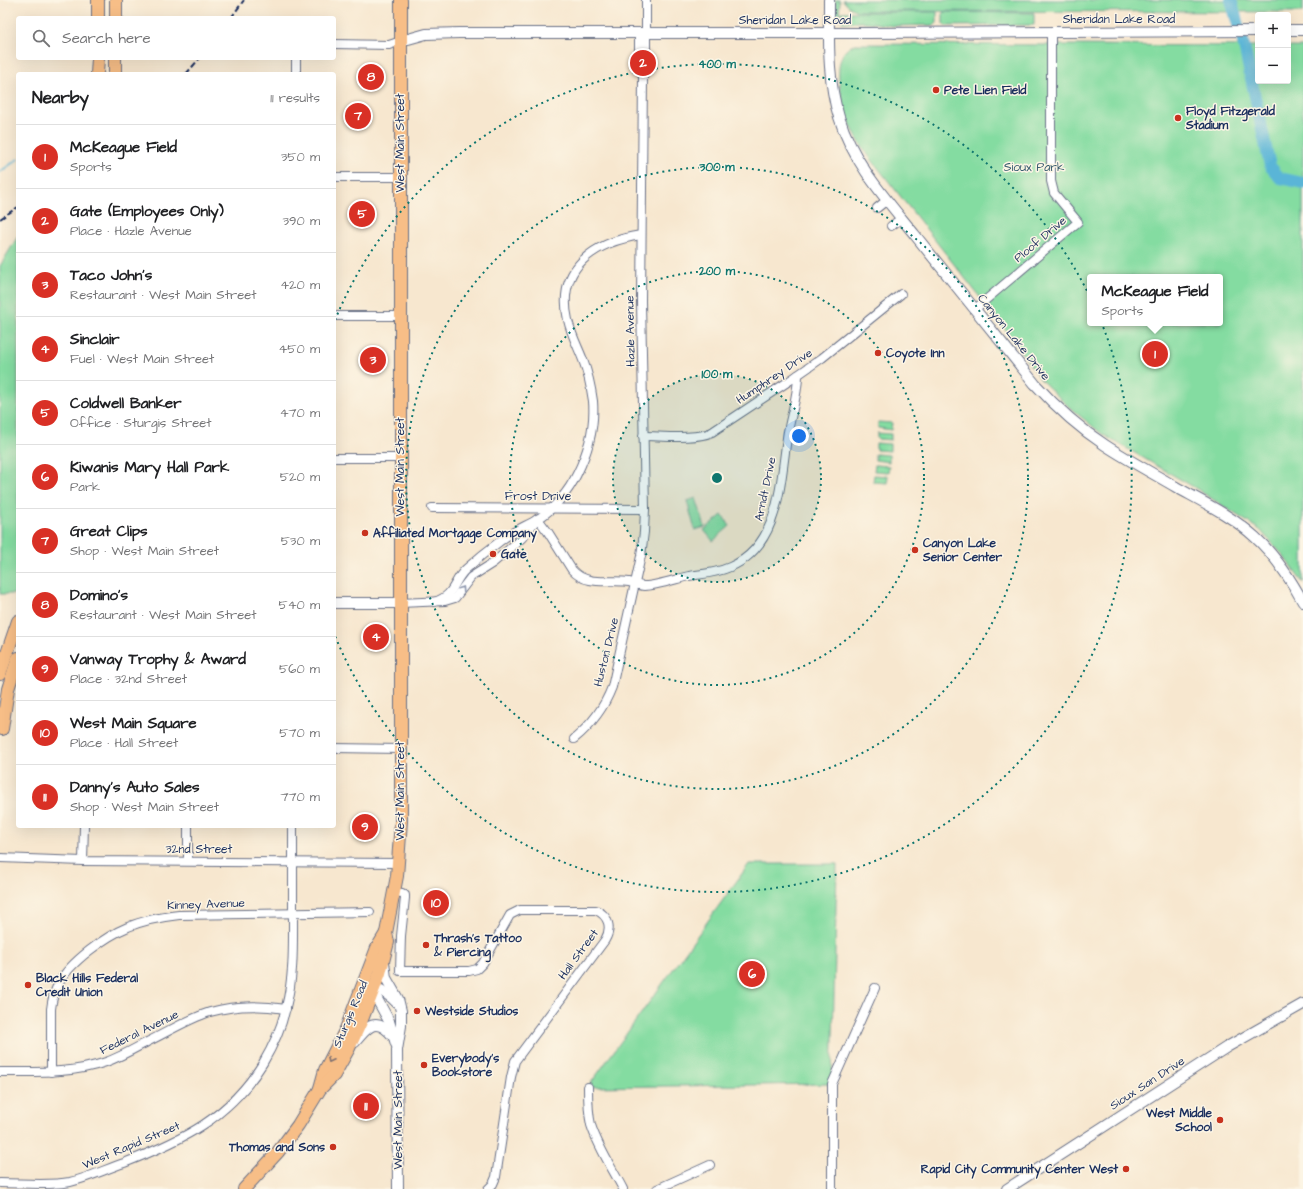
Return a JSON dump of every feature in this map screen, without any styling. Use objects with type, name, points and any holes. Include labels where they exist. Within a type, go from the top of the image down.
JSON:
[{"type":"main road","points":[[98,0],[98,16]]},
{"type":"main road","points":[[116,0],[116,16]]},
{"type":"main road","name":"West Main Street","points":[[385,954],[388,942],[384,936],[394,892],[401,821],[401,0]]},
{"type":"main road","points":[[97,72],[98,60]]},
{"type":"main road","points":[[0,674],[16,627]]},
{"type":"main road","points":[[1,733],[8,689],[16,664]]},
{"type":"main road","points":[[1,733],[16,682]]},
{"type":"main road","name":"Sturgis Road","points":[[320,1089],[325,1070],[346,1029],[373,958],[384,936]]},
{"type":"main road","name":"Sturgis Road","points":[[244,1189],[278,1152],[320,1089],[334,1075],[361,1022],[385,954]]},
{"type":"street","name":"Hazle Avenue","points":[[636,584],[643,547],[645,509],[641,311],[642,77],[639,66],[646,0]]},
{"type":"street","name":"Canyon Lake Drive","points":[[829,0],[831,76],[839,117],[846,138],[858,160],[887,200],[1035,384],[1061,410],[1082,428],[1110,448],[1224,514],[1248,531],[1264,546],[1281,566],[1303,602]]},
{"type":"street","points":[[1291,30],[1303,30]]},
{"type":"street","name":"Sheridan Lake Road","points":[[336,44],[389,45],[421,35],[441,33],[1255,31]]},
{"type":"street","name":"Ploof Drive","points":[[975,309],[1078,222],[1054,193],[1051,181],[1051,32]]},
{"type":"street","points":[[296,60],[296,72]]},
{"type":"street","points":[[336,177],[400,177]]},
{"type":"street","points":[[877,208],[887,200]]},
{"type":"street","points":[[891,226],[902,218]]},
{"type":"street","points":[[336,603],[434,602],[448,601],[455,598],[460,594],[471,577],[493,563],[522,538],[538,519],[565,494],[577,474],[589,443],[593,402],[589,378],[570,329],[566,295],[570,278],[579,263],[590,254],[613,243],[641,235]]},
{"type":"street","name":"Humphrey Drive","points":[[643,436],[695,437],[708,434],[822,358],[901,294]]},
{"type":"street","points":[[336,316],[400,316]]},
{"type":"street","name":"Arndt Drive","points":[[538,519],[572,570],[587,580],[626,582],[642,586],[651,585],[724,569],[744,560],[757,546],[769,528],[775,512],[788,430],[796,400],[798,375]]},
{"type":"street","points":[[336,458],[400,458]]},
{"type":"street","name":"Frost Drive","points":[[432,508],[645,509]]},
{"type":"street","points":[[434,602],[441,600],[450,593],[466,569],[505,537],[529,522],[538,519]]},
{"type":"street","name":"Huston Drive","points":[[574,739],[591,723],[610,692],[636,584]]},
{"type":"street","points":[[336,748],[400,748]]},
{"type":"street","points":[[83,861],[84,828]]},
{"type":"street","points":[[188,828],[188,861]]},
{"type":"street","name":"West Rapid Street","points":[[0,1183],[56,1184],[70,1182],[149,1153],[171,1144],[220,1113],[231,1104],[250,1082],[272,1046],[282,1023],[286,1009],[292,970],[293,828]]},
{"type":"street","name":"32nd Street","points":[[0,858],[83,861],[398,863]]},
{"type":"street","name":"Hall Street","points":[[394,892],[402,893],[404,895],[400,971],[469,971],[481,966],[510,914],[516,911],[525,909],[592,909],[602,913],[609,922],[609,933],[605,940],[515,1061],[511,1077],[496,1177],[493,1184],[488,1189]]},
{"type":"street","name":"Kinney Avenue","points":[[51,1072],[52,999],[55,990],[59,982],[68,971],[86,954],[105,939],[118,932],[138,923],[186,914],[370,912]]},
{"type":"street","points":[[384,936],[401,936]]},
{"type":"street","name":"West Main Street","points":[[384,936],[370,983],[372,992],[389,1021],[397,1050]]},
{"type":"street","name":"West Main Street","points":[[385,954],[384,968],[386,978],[398,999],[401,1011],[397,1050],[398,1189]]},
{"type":"street","points":[[832,1189],[832,1084],[874,988]]},
{"type":"street","points":[[358,999],[372,992],[381,990],[392,998],[401,1011]]},
{"type":"street","name":"Sioux San Drive","points":[[1007,1189],[1227,1047],[1303,1004]]},
{"type":"street","name":"Federal Avenue","points":[[0,1072],[51,1072],[84,1068],[106,1062],[188,1021],[211,1012],[246,1007],[286,1009]]},
{"type":"street","points":[[349,1048],[364,1031],[372,1025],[380,1025],[395,1039]]},
{"type":"street","points":[[588,1087],[588,1104],[591,1124],[595,1136],[623,1189]]},
{"type":"street","points":[[657,1189],[710,1165]]},
{"type":"green space","points":[[835,0],[840,0],[839,20],[836,15]]},
{"type":"green space","points":[[843,0],[1303,0],[1303,12],[857,11],[849,7]]},
{"type":"green space","points":[[841,12],[937,12],[937,23],[935,25],[893,26],[867,22],[842,22]]},
{"type":"green space","points":[[943,12],[1034,13],[1034,25],[945,26],[943,24]]},
{"type":"green space","name":"Sioux Park","points":[[854,44],[1255,46],[1255,84],[1291,84],[1291,47],[1303,47],[1303,583],[1281,553],[1260,530],[1197,489],[1102,434],[1069,407],[1041,380],[1005,329],[871,159],[858,139],[847,115],[839,82],[840,62],[844,52]]},
{"type":"green space","points":[[16,239],[15,594],[0,594],[0,266]]},
{"type":"green space","points":[[878,422],[892,423],[891,430],[878,428]]},
{"type":"green space","points":[[877,433],[891,434],[891,440],[877,439]]},
{"type":"green space","points":[[876,443],[890,444],[890,451],[876,450]]},
{"type":"green space","points":[[875,454],[889,455],[889,462],[875,460]]},
{"type":"green space","points":[[875,465],[889,466],[888,472],[874,471]]},
{"type":"green space","points":[[874,475],[888,476],[887,483],[873,482]]},
{"type":"green space","points":[[696,498],[705,527],[695,530],[687,501]]},
{"type":"green space","points":[[722,515],[730,526],[713,541],[704,530]]},
{"type":"green space","points":[[749,864],[837,864],[832,1084],[588,1087]]},
{"type":"waterway","points":[[1231,0],[1244,46],[1270,166],[1280,178],[1303,183]]},
{"type":"waterway","points":[[0,172],[16,160]]},
{"type":"railway","points":[[232,16],[244,0]]},
{"type":"railway","points":[[188,72],[198,60]]},
{"type":"railway","points":[[0,219],[16,208]]},
{"type":"place","name":"Gate (Employees Only)","points":[[643,63]]},
{"type":"place","name":"Domino's","points":[[371,77]]},
{"type":"place","name":"Pete Lien Field","points":[[936,90]]},
{"type":"place","name":"Great Clips","points":[[358,116]]},
{"type":"place","name":"Floyd Fitzgerald Stadium","points":[[1178,118]]},
{"type":"place","name":"Coldwell Banker","points":[[362,214]]},
{"type":"place","name":"Coyote Inn","points":[[878,353]]},
{"type":"place","name":"McKeague Field","points":[[1155,354]]},
{"type":"place","name":"Taco John's","points":[[373,360]]},
{"type":"place","name":"Affiliated Mortgage Company","points":[[365,533]]},
{"type":"place","name":"Canyon Lake Senior Center","points":[[915,550]]},
{"type":"place","name":"Gate","points":[[493,554]]},
{"type":"place","name":"Sinclair","points":[[376,637]]},
{"type":"place","name":"Vanway Trophy & Award","points":[[365,827]]},
{"type":"place","name":"West Main Square","points":[[436,903]]},
{"type":"place","name":"Thrash's Tattoo & Piercing","points":[[426,945]]},
{"type":"place","name":"Kiwanis Mary Hall Park","points":[[752,974]]},
{"type":"place","name":"Black Hills Federal Credit Union","points":[[28,985]]},
{"type":"place","name":"Westside Studios","points":[[417,1011]]},
{"type":"place","name":"Everybody's Bookstore","points":[[424,1065]]},
{"type":"place","name":"Danny's Auto Sales","points":[[366,1106]]},
{"type":"place","name":"West Middle School","points":[[1220,1120]]},
{"type":"place","name":"Thomas and Sons","points":[[333,1147]]},
{"type":"place","name":"Rapid City Community Center West","points":[[1126,1169]]}]
